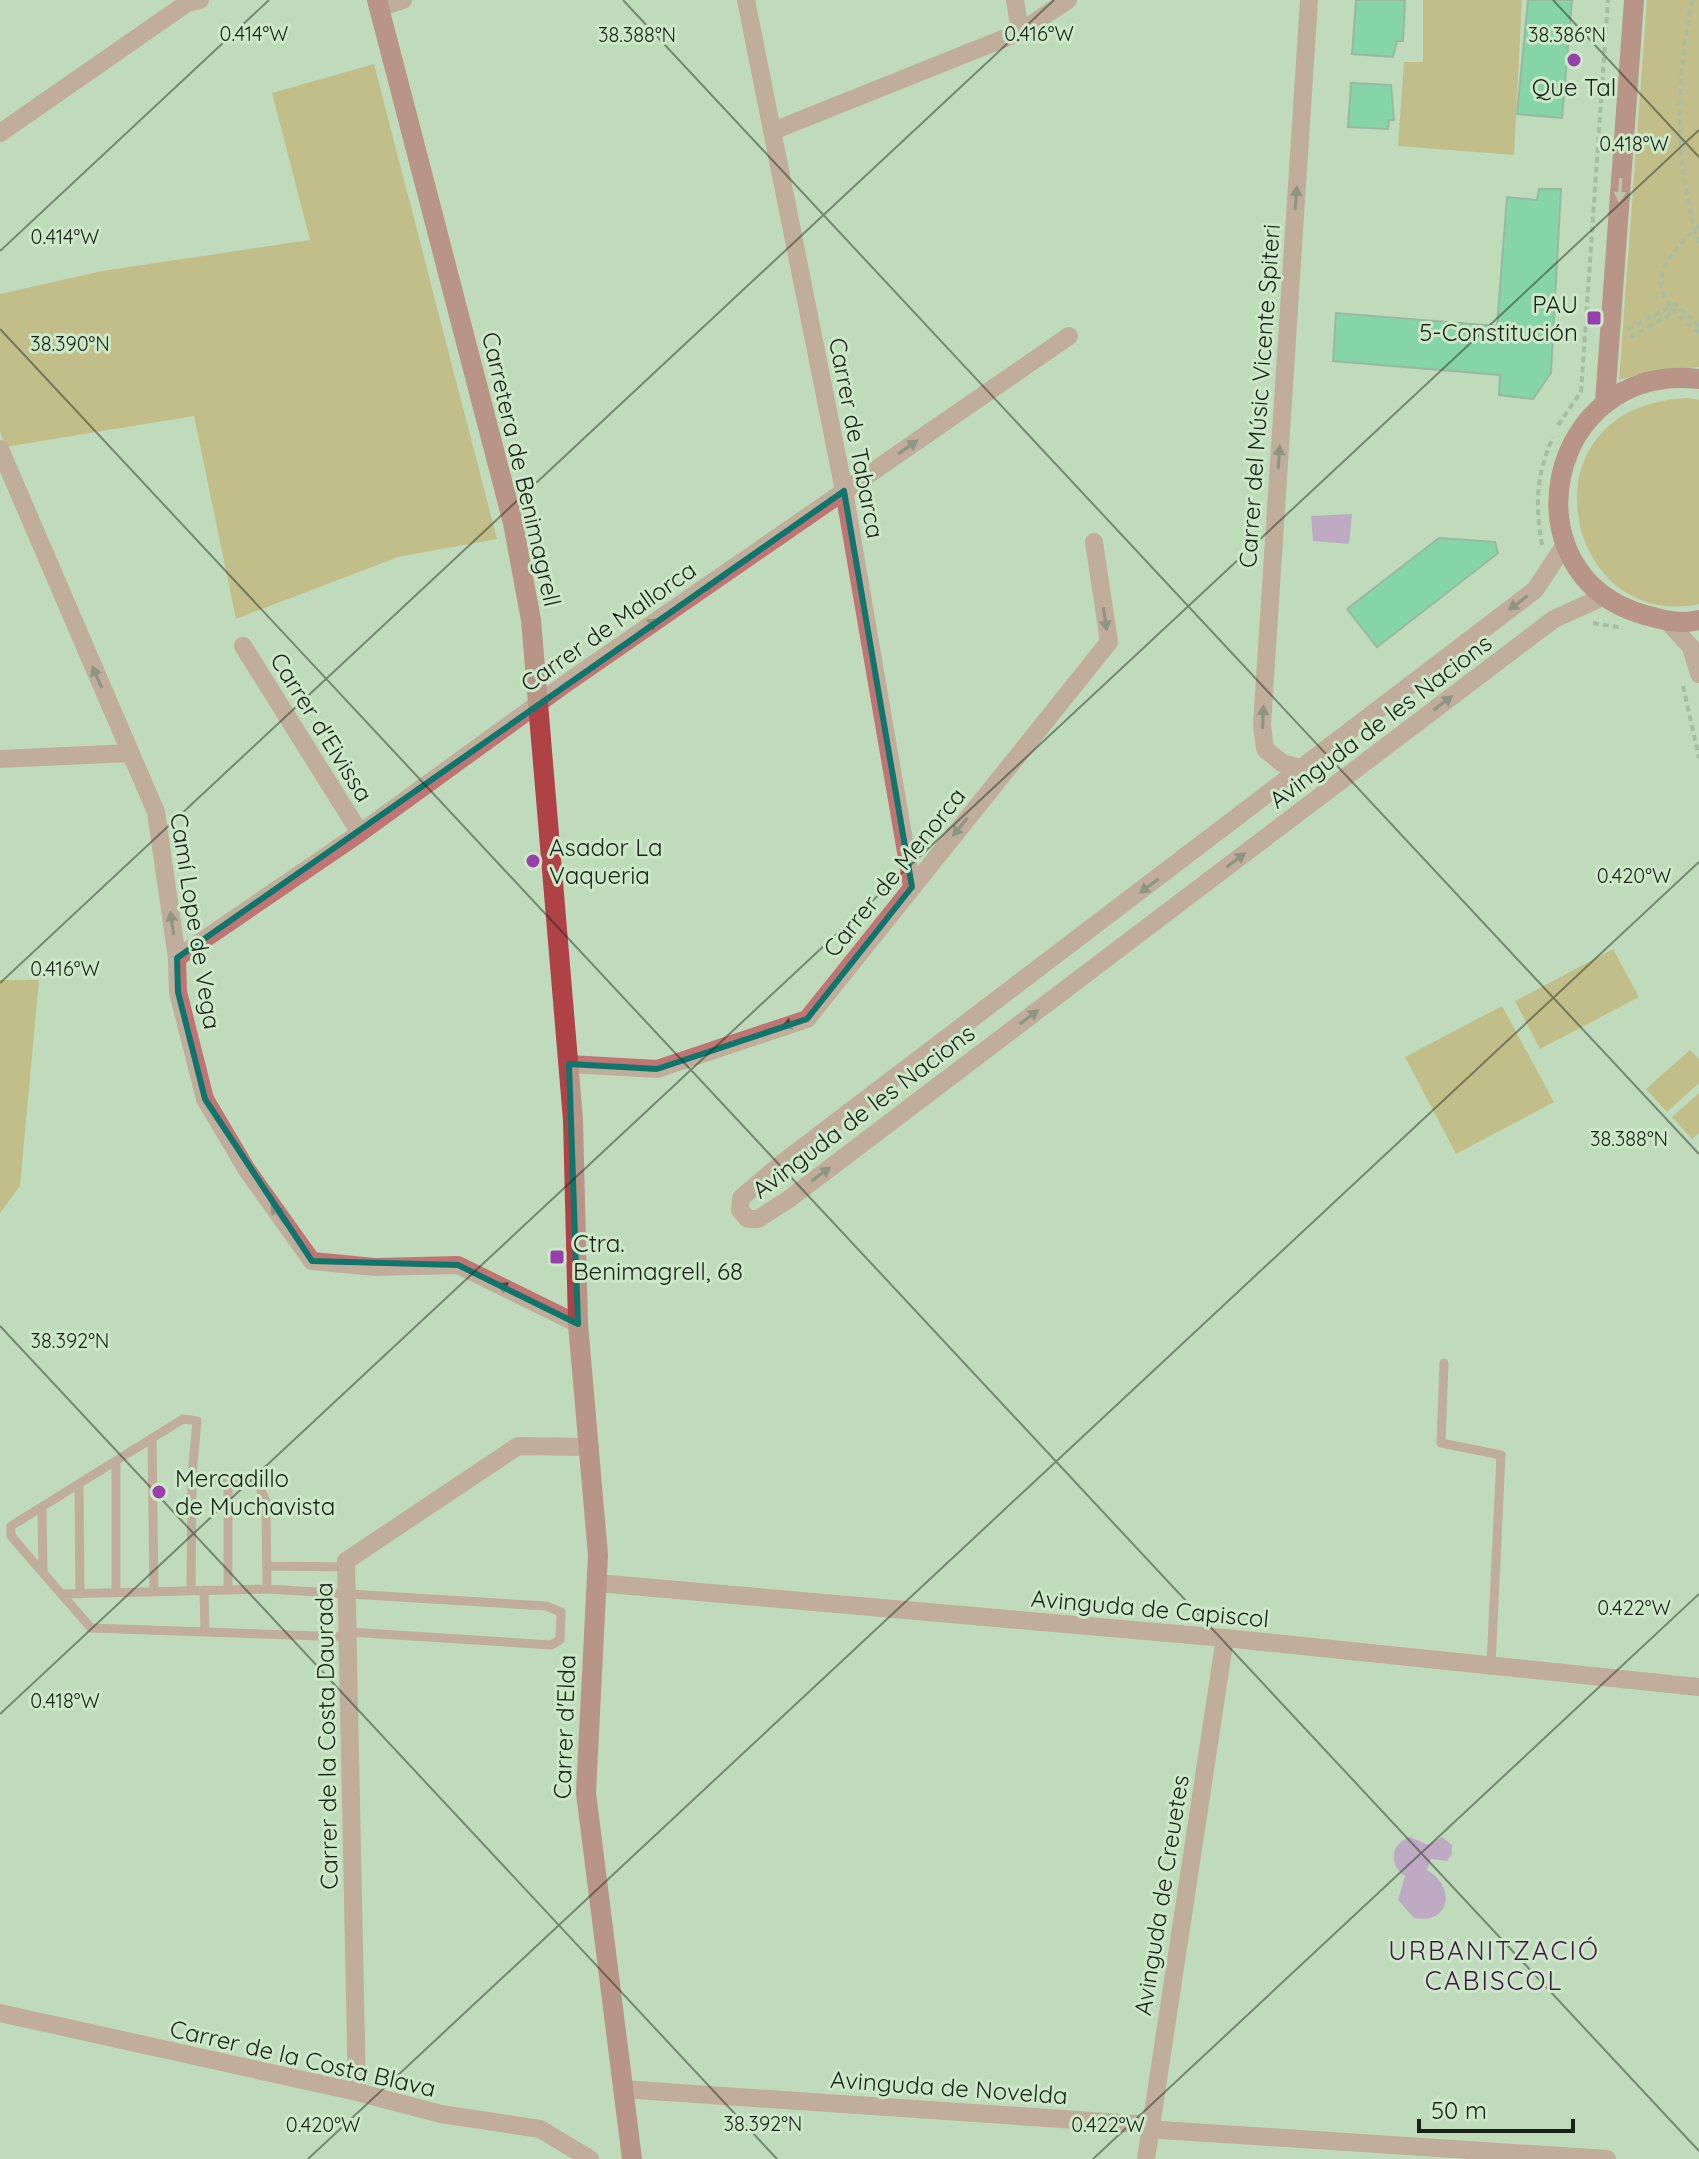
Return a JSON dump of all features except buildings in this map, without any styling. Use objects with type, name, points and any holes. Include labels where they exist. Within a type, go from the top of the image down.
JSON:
[{"type":"street","points":[[378,4],[403,0]]},
{"type":"street","name":"Carrer de Tabarca","points":[[746,0],[844,491],[912,887]]},
{"type":"street","points":[[1015,0],[1020,32]]},
{"type":"street","points":[[773,131],[1020,32],[1068,0]]},
{"type":"street","name":"Carrer del Músic Vicente Spiteri","points":[[1304,769],[1282,763],[1265,749],[1262,725],[1309,0]]},
{"type":"street","points":[[1605,402],[1634,0]]},
{"type":"street","points":[[0,133],[191,1]]},
{"type":"street","name":"Carretera de Benimagrell","points":[[378,4],[513,523],[531,620],[569,1064],[577,1294]]},
{"type":"street","name":"Carrer de Mallorca","points":[[177,958],[1069,336]]},
{"type":"street","points":[[1699,379],[1673,376],[1635,384],[1605,402],[1584,422],[1569,447],[1558,488],[1560,522],[1566,543],[1585,576],[1605,596],[1628,610],[1667,621],[1699,620]]},
{"type":"street","name":"Camí Lope de Vega","points":[[0,449],[156,812],[177,958],[178,992],[205,1099],[247,1170],[312,1261],[375,1267],[458,1265],[578,1324]]},
{"type":"street","name":"Carrer de Menorca","points":[[569,1064],[657,1069],[807,1019],[1109,642],[1094,542]]},
{"type":"street","name":"Avinguda de les Nacions","points":[[1566,543],[1535,590],[1304,769],[781,1164],[741,1198],[740,1210],[748,1219],[758,1219],[789,1199],[1552,621],[1605,596]]},
{"type":"street","points":[[1667,621],[1691,647],[1699,674]]},
{"type":"street","name":"Carrer d'Eivissa","points":[[243,646],[360,833]]},
{"type":"street","points":[[0,759],[130,753]]},
{"type":"street","name":"Carrer d'Elda","points":[[577,1294],[598,1555],[586,1793],[632,2159]]},
{"type":"street","name":"Carrer de la Costa Daurada","points":[[357,2092],[346,1561],[518,1446],[590,1447]]},
{"type":"street","name":"Avinguda de Capiscol","points":[[597,1583],[1225,1638],[1699,1687]]},
{"type":"street","name":"Avinguda de Creuetes","points":[[1146,2159],[1225,1638]]},
{"type":"street","name":"Carrer de la Costa Blava","points":[[0,2013],[357,2092],[441,2114],[540,2129],[590,2159]]},
{"type":"street","name":"Avinguda de Novelda","points":[[622,2089],[1150,2125],[1161,2130],[1607,2159]]},
{"type":"lane","points":[[1444,1363],[1441,1443],[1501,1455],[1491,1666]]},
{"type":"lane","points":[[61,1594],[191,1591],[204,1590],[267,1589],[546,1606],[561,1612],[560,1640],[551,1645],[349,1635],[91,1628],[61,1594],[43,1572],[11,1536],[11,1526],[183,1419],[197,1421],[192,1475],[191,1591]]},
{"type":"lane","points":[[152,1438],[154,1592]]},
{"type":"lane","points":[[116,1461],[116,1593]]},
{"type":"lane","points":[[192,1475],[259,1486],[266,1502],[267,1589]]},
{"type":"lane","points":[[228,1481],[228,1590]]},
{"type":"lane","points":[[79,1484],[80,1594]]},
{"type":"lane","points":[[42,1507],[43,1572]]},
{"type":"lane","points":[[267,1566],[346,1567]]},
{"type":"lane","points":[[204,1590],[205,1632]]},
{"type":"path","points":[[1692,0],[1680,61],[1678,127],[1699,243]]},
{"type":"path","points":[[1697,227],[1667,256],[1661,281],[1669,307],[1699,333]]},
{"type":"path","points":[[1586,330],[1632,329],[1675,304],[1699,326]]},
{"type":"path","points":[[1630,337],[1674,312]]},
{"type":"highlighted area","points":[[844,491],[912,887],[807,1019],[657,1069],[569,1064],[578,1324],[458,1265],[312,1261],[205,1099],[178,992],[177,958]]},
{"type":"shaded area","points":[[1423,0],[1522,0],[1514,155],[1398,146],[1404,62],[1423,62]]},
{"type":"shaded area","points":[[1647,0],[1699,0],[1699,367],[1647,372],[1619,380]]},
{"type":"shaded area","points":[[374,64],[497,539],[398,557],[236,619],[194,416],[5,447],[0,431],[0,294],[102,271],[310,240],[272,93]]},
{"type":"shaded area","points":[[1688,398],[1699,400],[1699,604],[1652,604],[1616,585],[1590,553],[1578,514],[1580,474],[1598,437],[1634,410]]},
{"type":"shaded area","points":[[1352,514],[1349,544],[1313,541],[1311,516]]},
{"type":"shaded area","points":[[1613,949],[1639,997],[1540,1049],[1515,1001]]},
{"type":"shaded area","points":[[0,980],[39,980],[20,1186],[0,1213]]},
{"type":"shaded area","points":[[1502,1006],[1554,1102],[1456,1154],[1405,1057]]},
{"type":"shaded area","points":[[1690,1050],[1699,1059],[1699,1083],[1667,1112],[1646,1089]]},
{"type":"shaded area","points":[[1699,1093],[1699,1133],[1692,1139],[1672,1117]]},
{"type":"shaded area","points":[[1410,1837],[1428,1845],[1442,1837],[1452,1845],[1452,1854],[1447,1861],[1431,1859],[1427,1870],[1437,1877],[1446,1895],[1442,1910],[1426,1919],[1414,1918],[1398,1900],[1405,1876],[1396,1866],[1395,1849]]},
{"type":"place","name":"Que Tal","points":[[1574,60]]},
{"type":"place","name":"PAU 5-Constitución","points":[[1594,318]]},
{"type":"place","name":"Asador La Vaqueria","points":[[533,861]]},
{"type":"place","name":"Ctra. Benimagrell, 68","points":[[557,1257]]},
{"type":"place","name":"Mercadillo de Muchavista","points":[[159,1492]]},
{"type":"district","name":"URBANITZACIÓ CABISCOL","points":[[1494,1965]]}]
